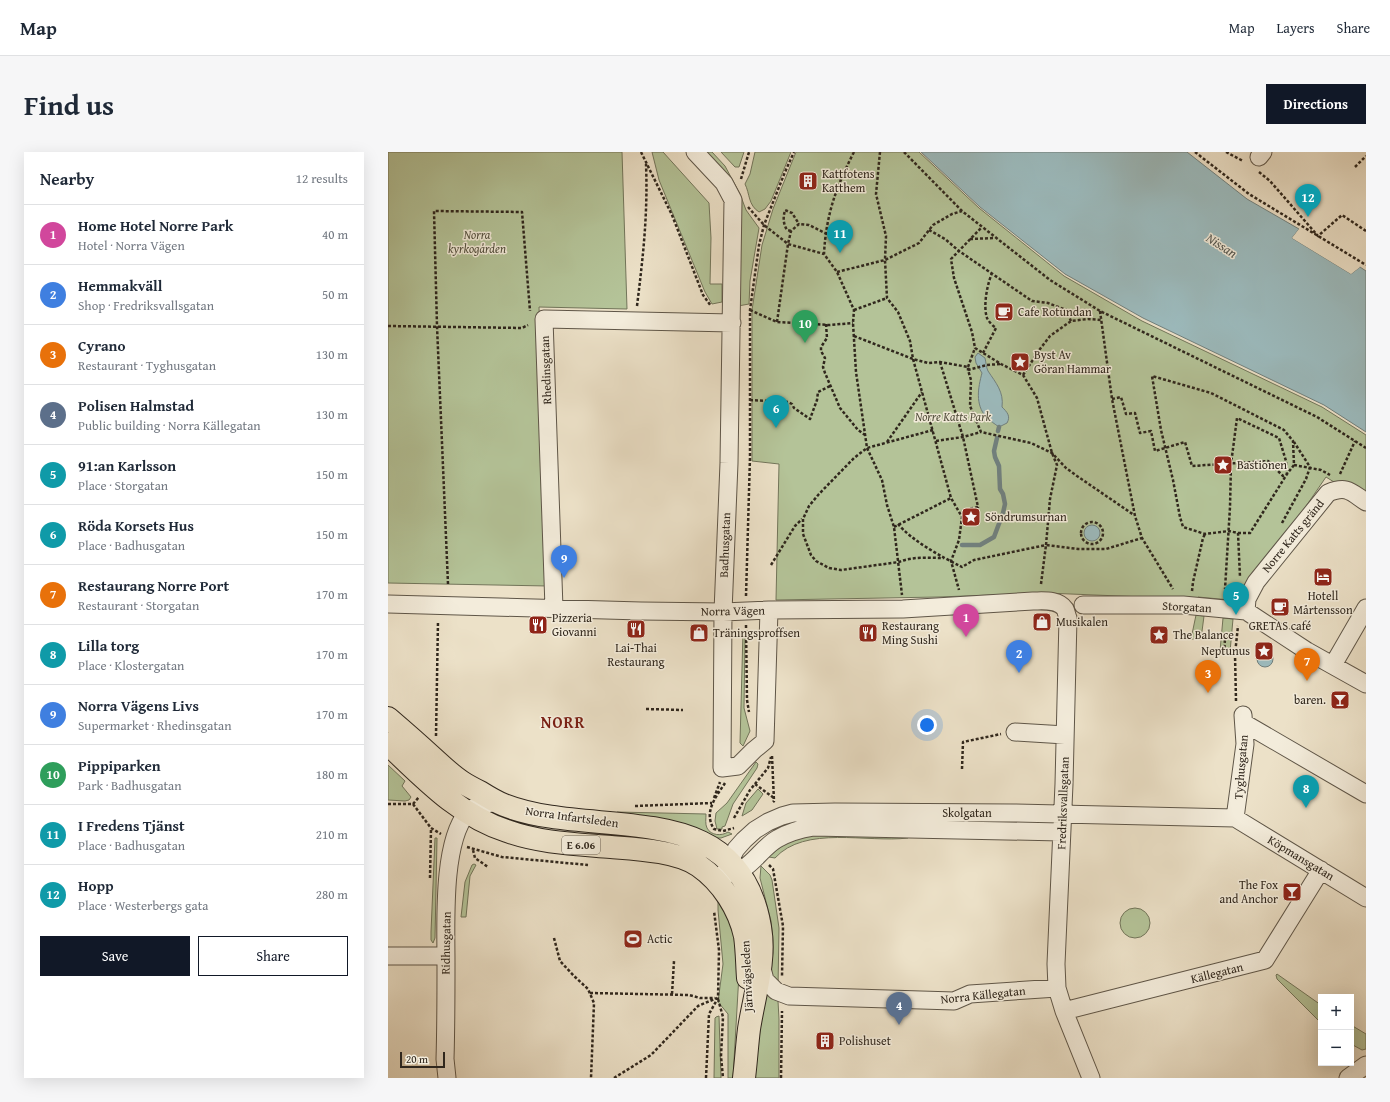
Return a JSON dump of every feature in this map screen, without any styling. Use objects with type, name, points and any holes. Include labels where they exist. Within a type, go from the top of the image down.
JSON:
[{"type":"highway","name":"Norra Infartsleden","points":[[388,718],[462,782],[509,807],[536,814],[592,822],[658,828],[681,834],[707,844],[731,869]]},
{"type":"highway","name":"Norra Infartsleden","points":[[388,744],[429,783],[467,812],[492,826],[547,841],[652,851],[681,858],[699,865]]},
{"type":"highway","name":"Järnvägsleden","points":[[699,865],[713,878],[721,902],[739,917],[745,936],[749,1029]]},
{"type":"highway","name":"Järnvägsleden","points":[[731,869],[751,896],[760,926],[762,942],[761,963],[749,1029],[744,1078]]},
{"type":"street","name":"Badhusgatan","points":[[695,152],[724,183],[733,200],[729,463],[723,612],[722,768]]},
{"type":"street","name":"Rhedinsgatan","points":[[554,608],[544,319],[635,321],[732,315]]},
{"type":"street","points":[[1336,483],[1366,502]]},
{"type":"street","name":"Norre Katts gränd","points":[[1243,611],[1247,599],[1256,582],[1336,483]]},
{"type":"street","name":"Norra Vägen","points":[[388,604],[723,612],[769,610],[903,609],[1051,601],[1058,603],[1065,609],[1068,618]]},
{"type":"street","name":"Storgatan","points":[[1083,605],[1183,605],[1243,611],[1307,651],[1366,684]]},
{"type":"street","points":[[1333,665],[1366,608]]},
{"type":"street","points":[[722,768],[738,766],[765,741],[769,610]]},
{"type":"street","name":"Fredriksvallsgatan","points":[[1068,618],[1056,964],[1057,988],[1064,1011],[1091,1078]]},
{"type":"street","points":[[1243,719],[1366,794]]},
{"type":"street","name":"Tyghusgatan","points":[[1235,818],[1245,744],[1243,719]]},
{"type":"street","points":[[1015,732],[1065,735]]},
{"type":"street","points":[[462,782],[467,812],[477,806],[498,802]]},
{"type":"street","name":"Ridhusgatan","points":[[447,1078],[445,1060],[447,893],[453,841],[467,812]]},
{"type":"street","name":"Skolgatan","points":[[1061,832],[813,827],[788,833],[776,839],[747,866],[731,869],[736,849],[755,830],[782,816],[793,813],[835,812],[1235,818]]},
{"type":"street","name":"Köpmansgatan","points":[[1235,818],[1366,898]]},
{"type":"street","points":[[699,865],[731,869],[721,902]]},
{"type":"street","name":"Källegatan","points":[[1064,1011],[1266,960],[1321,870]]},
{"type":"street","points":[[388,956],[446,956]]},
{"type":"street","points":[[761,963],[765,980],[776,991],[785,994]]},
{"type":"street","name":"Norra Källegatan","points":[[785,994],[954,1001],[970,994],[1057,988]]},
{"type":"street","points":[[1348,1078],[1366,1065]]},
{"type":"path","points":[[641,152],[672,215],[703,295],[710,306],[732,315],[750,310],[777,322],[826,324],[853,323]]},
{"type":"path","points":[[741,179],[749,152]]},
{"type":"path","points":[[746,602],[750,457],[750,310],[759,245],[764,226],[794,152]]},
{"type":"path","points":[[824,254],[825,233],[833,196],[843,172],[854,152]]},
{"type":"path","points":[[880,152],[876,194],[886,236],[885,260],[887,298],[898,312],[910,341],[913,359],[951,498],[962,517]]},
{"type":"path","points":[[904,152],[962,211],[1050,280],[1100,311],[1317,417],[1366,448]]},
{"type":"path","points":[[1195,152],[1249,194],[1366,265]]},
{"type":"path","points":[[1226,152],[1256,161],[1270,181],[1318,236]]},
{"type":"path","points":[[1355,167],[1366,156]]},
{"type":"path","points":[[635,321],[647,211],[646,163]]},
{"type":"path","points":[[791,231],[787,230],[784,222],[783,218],[785,210],[792,213],[799,224]]},
{"type":"path","points":[[448,584],[437,326],[434,211],[522,212],[530,317]]},
{"type":"path","points":[[838,272],[885,260],[919,243],[933,225],[952,214],[962,211]]},
{"type":"path","points":[[1318,236],[1342,215],[1366,231]]},
{"type":"path","points":[[777,322],[791,231],[799,224],[809,225],[825,233]]},
{"type":"path","points":[[764,226],[788,244],[824,254],[838,272],[854,310],[853,323],[856,372],[867,448],[882,480],[887,505],[894,527],[903,609]]},
{"type":"path","points":[[981,432],[970,406],[971,380],[968,367],[975,348],[972,332],[954,278],[951,259],[982,226]]},
{"type":"path","points":[[929,230],[945,239],[958,251],[1032,301],[1048,303],[1066,310],[1071,321]]},
{"type":"path","points":[[969,239],[996,238]]},
{"type":"path","points":[[983,353],[996,328],[987,319],[986,303],[988,282],[992,273]]},
{"type":"path","points":[[854,310],[887,298]]},
{"type":"path","points":[[1100,311],[1112,399],[1135,516],[1142,538],[1183,605]]},
{"type":"path","points":[[1023,375],[1040,348],[1050,336],[1071,321],[1088,319],[1101,320]]},
{"type":"path","points":[[388,326],[522,328],[531,324]]},
{"type":"path","points":[[826,324],[827,338],[821,347],[821,351],[825,358],[824,367],[830,386],[840,408],[858,430],[866,435]]},
{"type":"path","points":[[854,336],[913,359],[928,363],[940,362],[968,367]]},
{"type":"path","points":[[975,348],[1023,375],[1036,398],[1052,454],[1057,465],[1050,499],[1041,584]]},
{"type":"path","points":[[940,362],[963,437],[978,506],[968,509],[962,517],[958,540],[951,561],[963,606]]},
{"type":"path","points":[[968,370],[977,369],[988,365],[1001,364]]},
{"type":"path","points":[[1293,441],[1294,466],[1287,474],[1250,533],[1229,531],[1205,534],[1183,526],[1161,430],[1152,376],[1211,393],[1284,430],[1293,441],[1310,467]]},
{"type":"path","points":[[750,400],[788,402],[810,419],[817,400],[818,392],[830,386]]},
{"type":"path","points":[[887,443],[922,392]]},
{"type":"path","points":[[1112,399],[1121,397],[1126,414],[1135,414],[1140,433],[1151,432],[1155,451],[1185,442],[1192,466],[1268,461],[1283,476],[1287,474]]},
{"type":"path","points":[[1225,589],[1229,531],[1231,464],[1238,418],[1279,438],[1286,461],[1287,474]]},
{"type":"path","points":[[771,566],[796,526],[803,519],[819,494],[854,458],[867,448],[933,430]]},
{"type":"path","points":[[936,441],[963,437],[981,432],[1031,443],[1052,454],[1066,468],[1135,516]]},
{"type":"path","points":[[1294,466],[1310,467],[1321,470],[1336,483],[1355,441]]},
{"type":"path","points":[[1282,524],[1306,478],[1310,467]]},
{"type":"path","points":[[894,527],[951,498]]},
{"type":"path","points":[[803,519],[803,534],[811,555],[816,561],[829,568],[841,570],[921,558],[945,558]]},
{"type":"path","points":[[1090,544],[1094,544],[1100,540],[1103,533],[1101,526],[1094,522],[1084,525],[1081,531],[1082,538],[1090,544],[1091,549]]},
{"type":"path","points":[[898,524],[913,537],[945,558],[962,567],[974,560],[1046,545],[1078,549],[1106,549],[1142,538]]},
{"type":"path","points":[[1238,533],[1240,575]]},
{"type":"path","points":[[1193,582],[1205,534]]},
{"type":"path","points":[[1243,611],[1235,654],[1235,700],[1243,719]]},
{"type":"path","points":[[436,737],[438,618]]},
{"type":"path","points":[[746,621],[747,700]]},
{"type":"path","points":[[1221,638],[1225,639],[1224,653],[1235,654]]},
{"type":"path","points":[[646,709],[683,710]]},
{"type":"path","points":[[962,769],[963,742],[1015,732]]},
{"type":"path","points":[[734,818],[750,790],[768,768],[772,752],[774,801],[768,805]]},
{"type":"path","points":[[628,806],[712,803],[720,780],[722,768]]},
{"type":"path","points":[[755,784],[774,798]]},
{"type":"path","points":[[388,804],[413,804],[416,801]]},
{"type":"path","points":[[710,812],[710,823],[714,829],[723,831],[734,828],[739,824]]},
{"type":"path","points":[[473,850],[475,858],[488,867]]},
{"type":"path","points":[[766,861],[773,869],[783,926],[785,994],[781,1078]]},
{"type":"path","points":[[721,902],[714,911],[720,950],[718,998],[723,1017],[721,1056],[723,1078]]},
{"type":"path","points":[[554,938],[560,961],[588,989],[594,1003],[591,1078]]},
{"type":"path","points":[[672,994],[674,961]]},
{"type":"path","points":[[590,993],[672,994],[689,995],[700,998],[718,998]]},
{"type":"path","points":[[614,1078],[651,1055],[698,1006],[718,998]]},
{"type":"path","points":[[706,1078],[709,1014],[718,998]]},
{"type":"green space","name":"Norra kyrkogården","points":[[388,152],[622,152],[627,309],[539,307],[548,586],[388,583]]},
{"type":"green space","points":[[652,152],[663,152],[709,203],[711,238],[710,284],[722,284],[722,302],[712,304],[705,292],[659,180]]},
{"type":"green space","points":[[703,152],[712,152],[725,166],[740,194],[746,210],[759,228],[750,281],[749,304],[738,306],[741,225],[740,206]]},
{"type":"green space","points":[[721,152],[744,152],[739,167],[735,167]]},
{"type":"green space","points":[[755,152],[791,152],[771,201],[765,209],[759,212],[751,203],[745,184],[750,174]]},
{"type":"green space","name":"Norre Katts Park","points":[[796,152],[919,152],[979,208],[1064,276],[1142,321],[1322,407],[1366,435],[1366,502],[1326,477],[1241,601],[1198,597],[1197,602],[1144,597],[1046,593],[776,600],[779,464],[752,461],[752,310],[762,245],[773,209]]},
{"type":"green space","points":[[1196,615],[1204,616],[1201,639],[1191,639]]},
{"type":"green space","points":[[1223,618],[1233,619],[1230,652],[1220,651]]},
{"type":"green space","points":[[743,631],[745,636],[744,708],[750,731],[743,746],[740,743]]},
{"type":"green space","points":[[756,762],[758,764],[757,768],[733,804],[725,826],[722,827],[722,829],[717,829],[715,821],[716,813],[727,803]]},
{"type":"green space","points":[[388,765],[405,781],[402,786],[411,797],[409,800],[388,800]]},
{"type":"green space","points":[[758,789],[763,794],[752,810],[742,816],[746,803]]},
{"type":"green space","points":[[616,813],[706,814],[706,826],[711,833],[720,835],[728,832],[732,834],[721,838],[714,838]]},
{"type":"green space","points":[[812,834],[907,836],[908,838],[819,838],[788,848],[775,858],[769,857],[789,842]]},
{"type":"green space","points":[[435,838],[437,839],[435,938],[433,943],[431,940],[431,932]]},
{"type":"green space","points":[[472,865],[476,865],[470,876],[466,917],[461,917],[465,882]]},
{"type":"green space","points":[[761,866],[770,875],[772,880],[779,928],[778,988],[770,971],[773,953],[773,940],[771,921],[760,878]]},
{"type":"green space","points":[[718,901],[722,905],[735,935],[739,974],[733,1078],[728,1078],[728,1014],[718,1002],[723,964]]},
{"type":"green space","points":[[1135,908],[1146,912],[1150,923],[1146,934],[1135,938],[1124,934],[1120,923],[1124,912]]},
{"type":"green space","points":[[1277,974],[1318,1003],[1318,1020],[1277,979]]},
{"type":"green space","points":[[766,991],[778,1001],[779,1078],[755,1078],[757,1044]]},
{"type":"green space","points":[[719,1016],[721,1078],[714,1078],[715,1018]]},
{"type":"green space","points":[[1354,1027],[1366,1034],[1366,1049],[1362,1050],[1354,1046]]},
{"type":"water","name":"Nissan","points":[[921,152],[1187,152],[1247,199],[1299,229],[1292,238],[1351,274],[1360,267],[1366,271],[1366,432],[1324,405],[1143,318],[1065,274],[980,207]]},
{"type":"water","points":[[978,353],[985,358],[988,371],[1001,392],[1002,407],[1007,412],[1007,423],[999,427],[986,417],[980,407],[978,396],[982,373],[976,363],[975,357]]},
{"type":"water","points":[[1089,525],[1095,525],[1100,530],[1098,539],[1095,541],[1089,541],[1084,536],[1084,530]]},
{"type":"water","points":[[1262,651],[1268,651],[1273,656],[1271,665],[1268,667],[1262,667],[1257,662],[1257,656]]},
{"type":"pier","points":[[1299,229],[1301,230],[1295,238],[1351,272],[1358,266],[1360,267],[1351,274],[1292,238]]},
{"type":"waterway","points":[[998,431],[999,427]]},
{"type":"waterway","points":[[962,545],[980,545],[994,537],[1003,513],[1005,504],[1003,494],[1000,489],[999,466],[994,451],[997,438]]},
{"type":"place","name":"Kattfotens Katthem","points":[[808,181]]},
{"type":"place","name":"Hopp","points":[[1308,217]]},
{"type":"place","name":"I Fredens Tjänst","points":[[840,253]]},
{"type":"place","name":"Cafe Rotundan","points":[[1004,312]]},
{"type":"place","name":"Pippiparken","points":[[805,343]]},
{"type":"place","name":"Byst Av Göran Hammar","points":[[1020,362]]},
{"type":"place","name":"Röda Korsets Hus","points":[[776,428]]},
{"type":"place","name":"Bastionen","points":[[1223,465]]},
{"type":"place","name":"Söndrumsurnan","points":[[971,517]]},
{"type":"place","name":"Hotell Mårtensson","points":[[1323,577]]},
{"type":"place","name":"Norra Vägens Livs","points":[[564,578]]},
{"type":"place","name":"GRETAS café","points":[[1280,607]]},
{"type":"place","name":"91:an Karlsson","points":[[1236,615]]},
{"type":"place","name":"Musikalen","points":[[1042,622]]},
{"type":"place","name":"Pizzeria Giovanni","points":[[538,625]]},
{"type":"place","name":"Lai-Thai Restaurang","points":[[636,629]]},
{"type":"place","name":"Träningsproffsen","points":[[699,633]]},
{"type":"place","name":"Restaurang Ming Sushi","points":[[868,633]]},
{"type":"place","name":"The Balance","points":[[1159,635]]},
{"type":"place","name":"Home Hotel Norre Park","points":[[966,637]]},
{"type":"place","name":"Neptunus","points":[[1264,651]]},
{"type":"place","name":"Hemmakväll","points":[[1019,673]]},
{"type":"place","name":"Restaurang Norre Port","points":[[1307,681]]},
{"type":"place","name":"Cyrano","points":[[1208,693]]},
{"type":"place","name":"baren.","points":[[1340,700]]},
{"type":"place","name":"Lilla torg","points":[[1306,808]]},
{"type":"place","name":"The Fox and Anchor","points":[[1292,892]]},
{"type":"place","name":"Actic","points":[[633,939]]},
{"type":"place","name":"Polisen Halmstad","points":[[899,1025]]},
{"type":"place","name":"Polishuset","points":[[825,1041]]},
{"type":"district","name":"NORR","points":[[563,722]]}]
